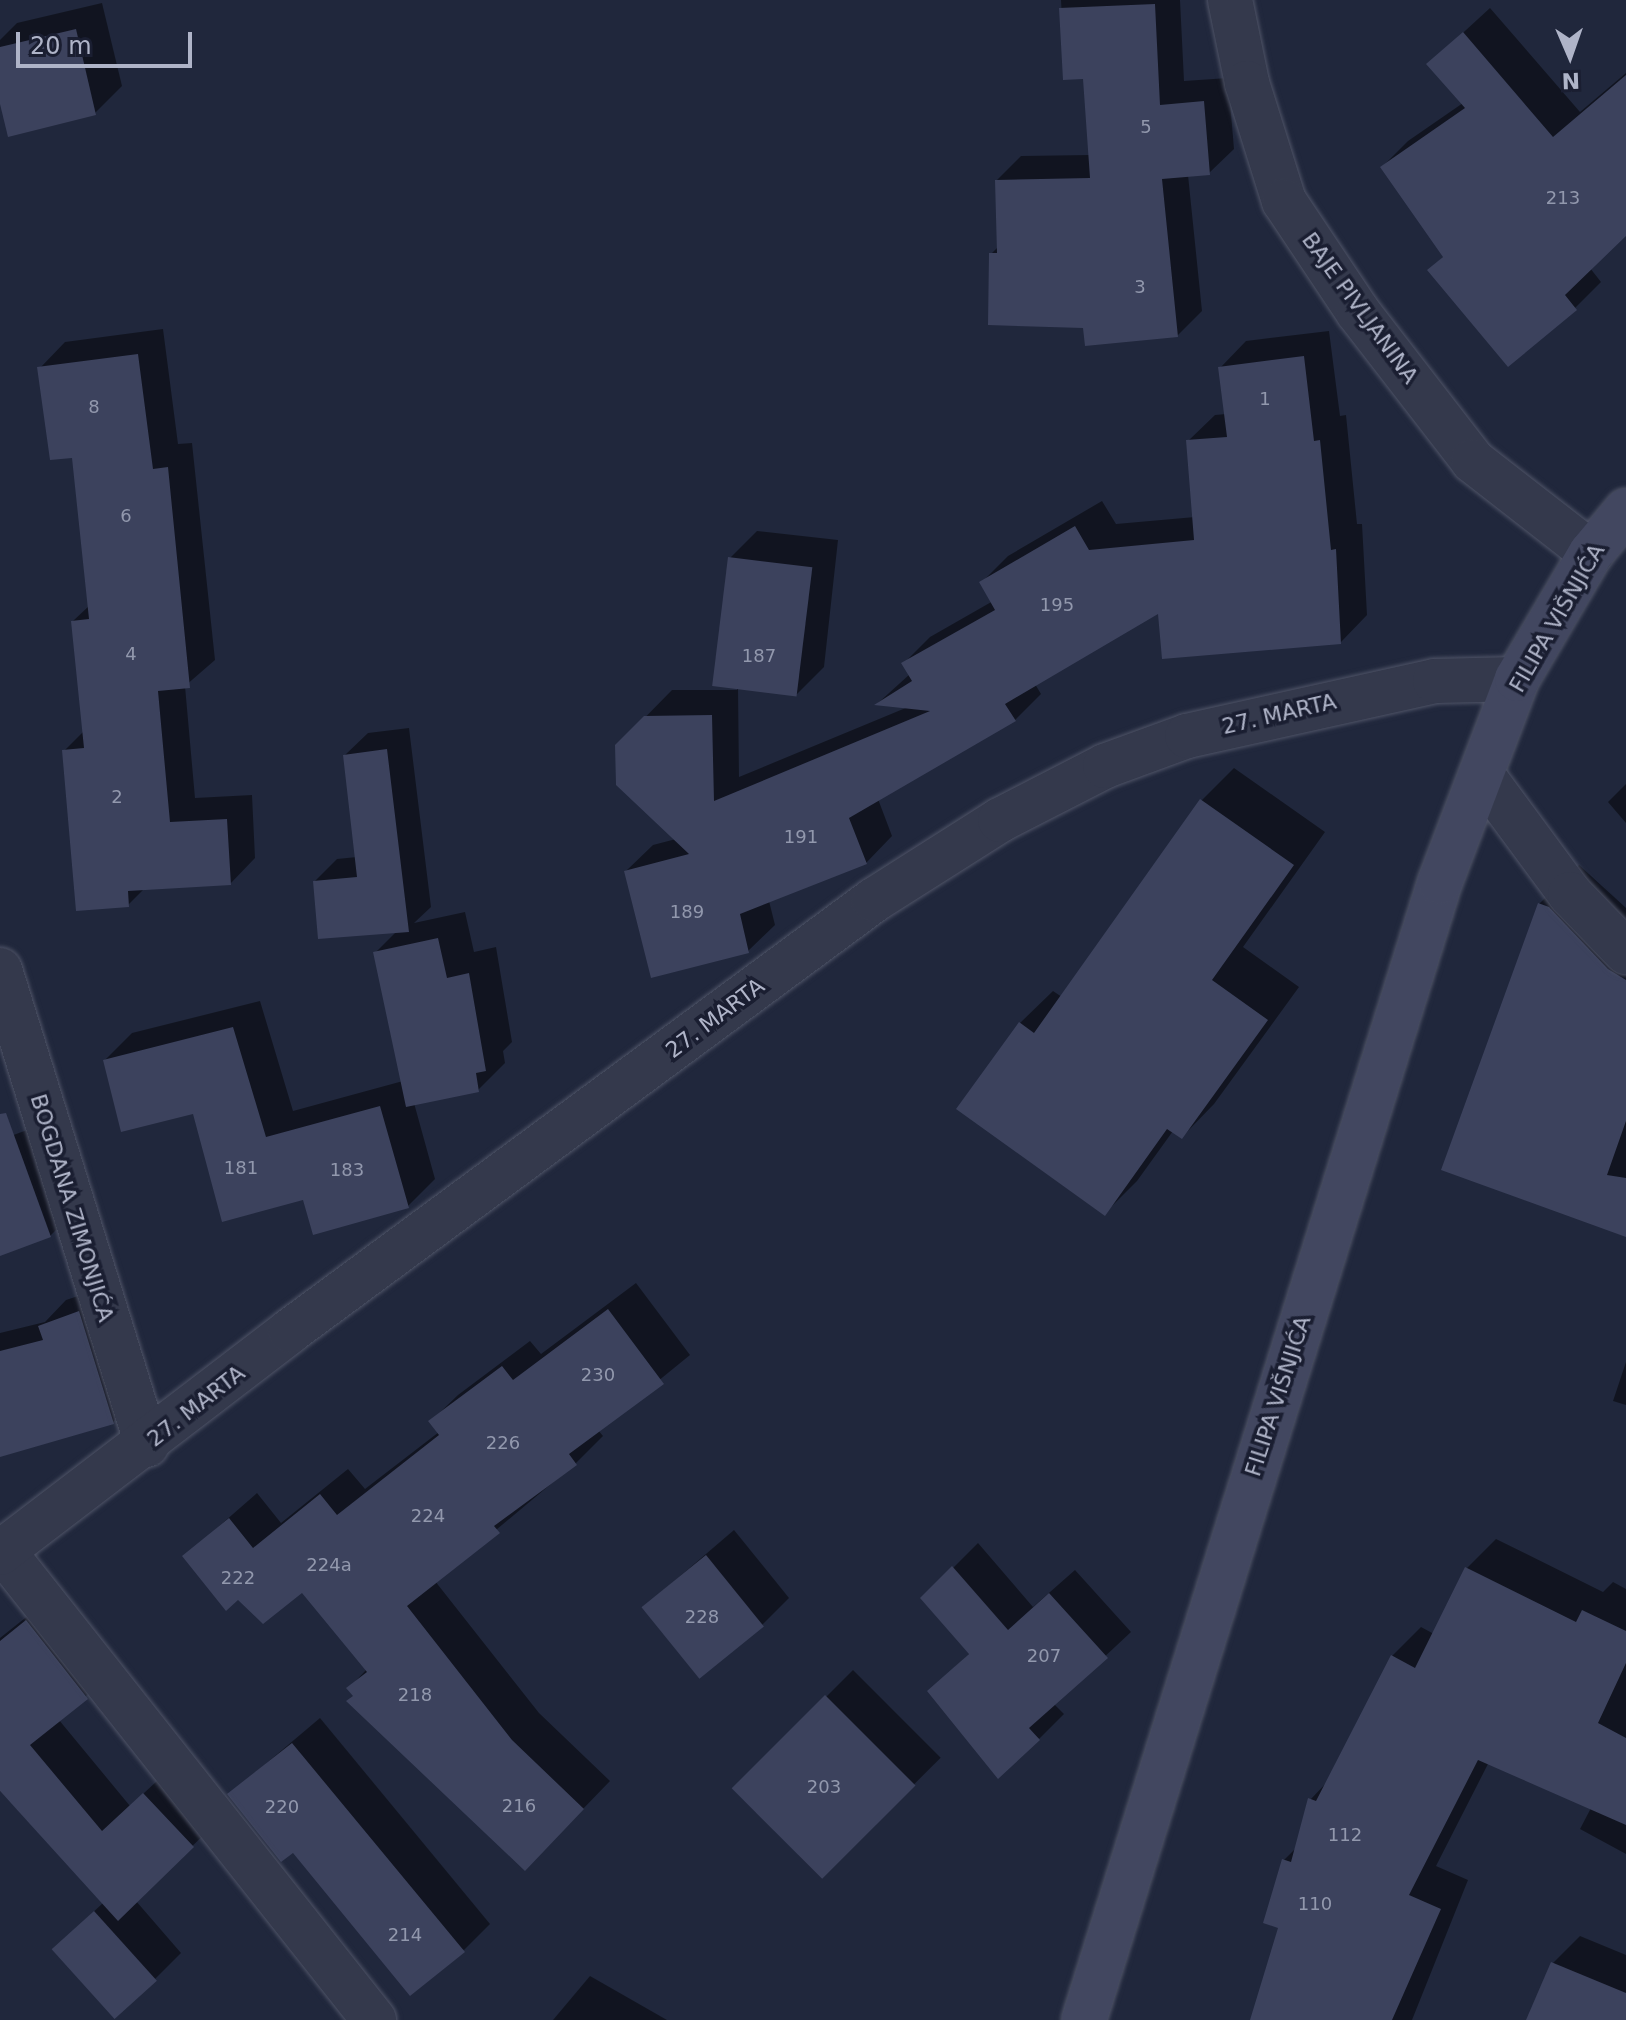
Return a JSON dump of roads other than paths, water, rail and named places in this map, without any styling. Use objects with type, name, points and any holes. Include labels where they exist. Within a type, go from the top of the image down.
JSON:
[{"type":"main road","name":"FILIPA VIŠNJIĆA","points":[[1084,2020],[1440,882],[1483,776],[1517,679],[1591,553],[1626,511]]},
{"type":"street","name":"BAJE PIVLJANINA","points":[[1230,0],[1247,83],[1284,201],[1358,312],[1473,461],[1591,553]]},
{"type":"street","name":"27. MARTA","points":[[374,2020],[2,1552],[147,1445],[290,1331],[874,900],[1000,820],[1105,766],[1187,736],[1435,681],[1517,679]]},
{"type":"street","points":[[1483,776],[1570,894],[1626,952]]},
{"type":"street","name":"BOGDANA ZIMONJIĆA","points":[[0,970],[147,1445]]}]
